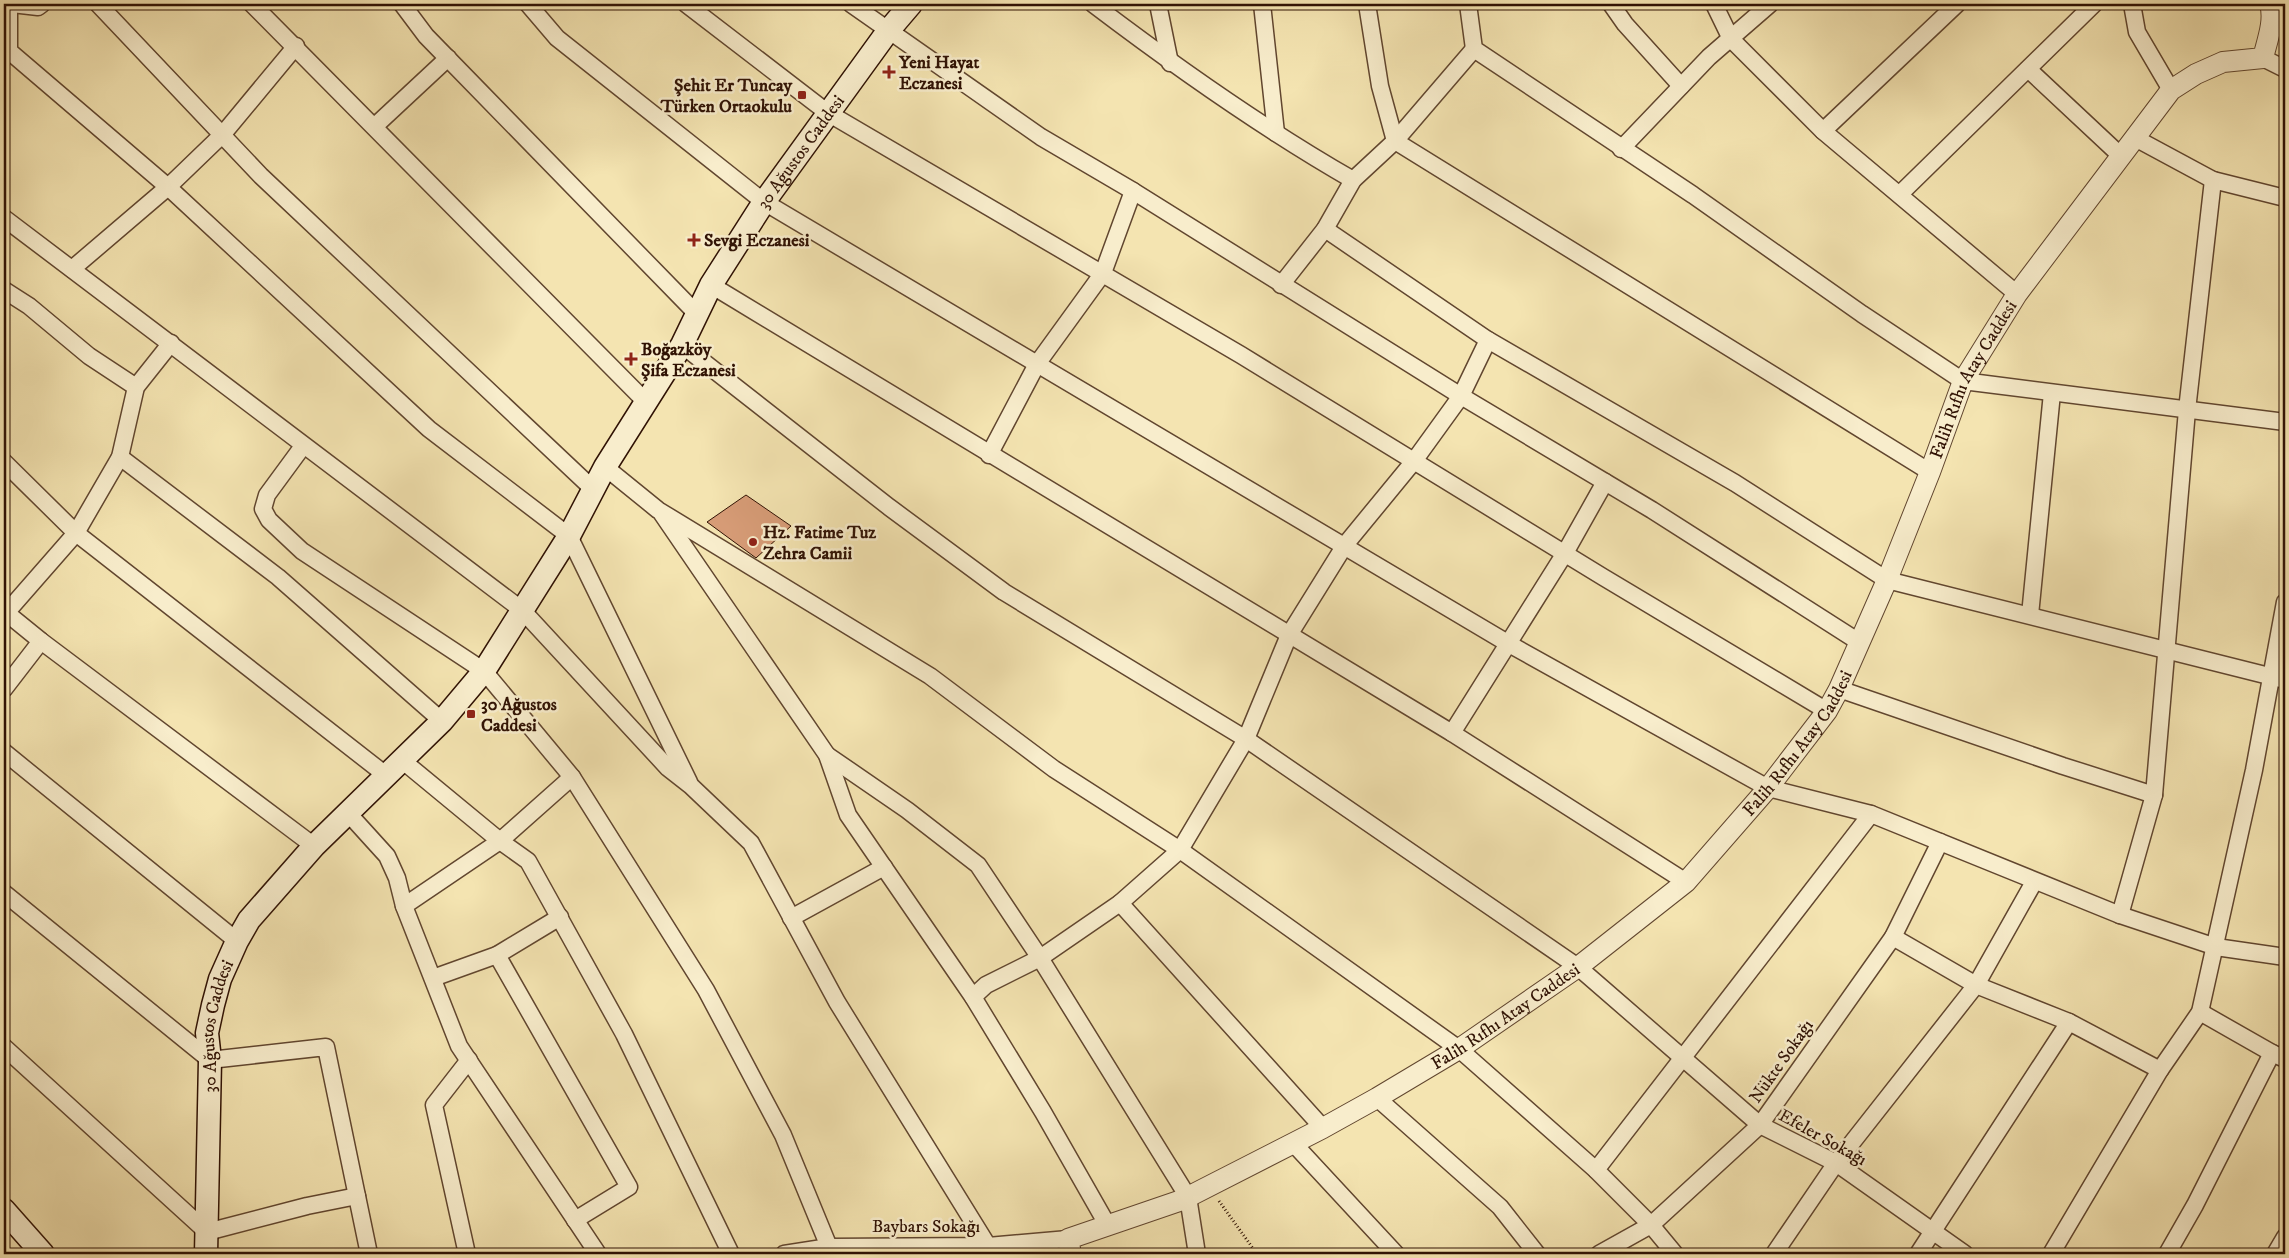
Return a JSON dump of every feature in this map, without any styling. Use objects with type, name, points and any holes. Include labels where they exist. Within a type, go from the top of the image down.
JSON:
[{"type":"main road","name":"30 Ağustos Caddesi","points":[[206,1254],[210,1060],[207,1033],[220,979],[237,941],[249,920],[314,846],[442,721],[484,671],[569,536],[605,467],[682,345],[711,285],[764,202],[888,31],[911,4]]},
{"type":"main road","points":[[4,1210],[43,1254]]},
{"type":"street","points":[[42,4],[38,7],[10,4],[9,51],[168,187],[429,429],[569,536],[691,786]]},
{"type":"street","points":[[98,4],[268,183],[594,490]]},
{"type":"street","points":[[252,4],[296,46],[646,402]]},
{"type":"street","points":[[402,4],[426,36],[696,313]]},
{"type":"street","points":[[528,4],[557,38],[764,202],[1509,644],[1768,788],[1871,814],[2034,882],[2120,915],[2216,947],[2285,956]]},
{"type":"street","points":[[686,4],[828,113],[1103,273],[1827,711]]},
{"type":"street","points":[[852,4],[1041,137],[1133,191],[1462,396],[1605,482],[1859,642]]},
{"type":"street","points":[[1092,4],[1170,63],[1276,133],[1353,180]]},
{"type":"street","points":[[1158,4],[1170,63]]},
{"type":"street","points":[[1262,4],[1276,133]]},
{"type":"street","points":[[1367,4],[1380,86],[1395,142],[1930,472]]},
{"type":"street","points":[[1282,285],[1325,229],[1353,180],[1395,142],[1474,50],[1468,4]]},
{"type":"street","points":[[1611,4],[1625,24],[1681,86]]},
{"type":"street","points":[[1714,4],[1731,39],[1823,131],[2017,294]]},
{"type":"street","points":[[1621,149],[1709,57],[1770,4]]},
{"type":"street","points":[[1823,131],[1957,4]]},
{"type":"street","points":[[1900,194],[2094,4]]},
{"type":"street","points":[[2132,4],[2137,32],[2171,90]]},
{"type":"street","points":[[2270,4],[2272,10],[2270,31],[2262,58],[2285,69]]},
{"type":"street","points":[[72,270],[168,187],[223,134],[296,46]]},
{"type":"street","points":[[1474,50],[1554,101],[1621,149],[1693,195],[1862,314],[1963,381],[2285,422]]},
{"type":"street","points":[[375,126],[448,58]]},
{"type":"street","name":"Falih Rıfhı Atay Caddesi","points":[[1070,1247],[1108,1226],[1188,1197],[1294,1144],[1377,1098],[1459,1049],[1578,967],[1686,882],[1768,788],[1827,711],[1839,689],[1887,580],[1930,472],[1963,381],[2017,294],[2171,90],[2196,74],[2223,62],[2262,58]]},
{"type":"street","points":[[2028,69],[2121,156]]},
{"type":"street","points":[[2135,138],[2213,180],[2285,198]]},
{"type":"street","points":[[2120,915],[2154,795],[2187,410],[2213,180]]},
{"type":"street","points":[[989,454],[1037,364],[1103,273],[1133,191]]},
{"type":"street","points":[[4,218],[522,610],[668,768],[691,786],[751,843],[837,1002],[988,1246]]},
{"type":"street","points":[[1325,229],[1488,340],[1735,483],[1887,580],[2279,678]]},
{"type":"street","points":[[711,285],[1452,733],[1686,882]]},
{"type":"street","points":[[4,290],[28,306],[89,356],[136,386]]},
{"type":"street","points":[[972,996],[986,985],[1040,958],[1120,904],[1180,850],[1246,739],[1289,635],[1345,545],[1414,461],[1462,396],[1488,340]]},
{"type":"street","points":[[171,343],[136,386],[120,457],[76,532],[5,612],[314,846]]},
{"type":"street","name":"Efeler Sokağı","points":[[682,345],[889,508],[1004,592],[1246,739],[1578,967],[1760,1125],[1836,1163],[1965,1254]]},
{"type":"street","points":[[2030,615],[2052,393]]},
{"type":"street","points":[[303,446],[267,495],[263,508],[269,520],[302,551],[484,671],[572,777],[706,990],[783,1135],[829,1247]]},
{"type":"street","points":[[120,457],[278,577],[442,721]]},
{"type":"street","points":[[4,462],[76,532],[395,768],[528,861],[624,1034],[732,1254]]},
{"type":"street","points":[[605,467],[658,510],[930,676],[1054,768],[1180,850],[1459,1049],[1596,1170],[1651,1225],[1675,1254]]},
{"type":"street","points":[[1452,733],[1509,644],[1605,482]]},
{"type":"street","points":[[658,510],[827,755],[848,815],[972,996],[1043,1112],[1108,1226]]},
{"type":"street","points":[[2051,1254],[2160,1070],[2200,1012],[2254,770],[2279,678],[2285,602]]},
{"type":"street","points":[[4,689],[41,641]]},
{"type":"street","points":[[1839,689],[2063,766],[2154,795]]},
{"type":"street","points":[[4,752],[237,941]]},
{"type":"street","points":[[827,755],[907,810],[978,865],[1040,958],[1188,1197],[1197,1254]]},
{"type":"street","points":[[404,906],[500,841],[572,777]]},
{"type":"street","points":[[348,813],[387,856],[397,878],[404,906],[460,1046],[598,1254]]},
{"type":"street","points":[[1596,1170],[1871,814]]},
{"type":"street","name":"Nükte Sokağı","points":[[1599,1254],[1651,1225],[1760,1125],[1893,937],[1940,842]]},
{"type":"street","points":[[791,918],[884,866]]},
{"type":"street","points":[[1774,1254],[1836,1163],[1976,985],[2034,882]]},
{"type":"street","points":[[4,893],[210,1060],[326,1047],[370,1254]]},
{"type":"street","points":[[1120,904],[1323,1128]]},
{"type":"street","points":[[432,978],[497,955],[560,917]]},
{"type":"street","points":[[1893,937],[1976,985],[2069,1022],[2160,1070]]},
{"type":"street","points":[[497,955],[629,1187],[575,1220]]},
{"type":"street","points":[[2166,1254],[2279,1056],[2200,1012]]},
{"type":"street","points":[[1918,1254],[2069,1022]]},
{"type":"street","points":[[4,1047],[207,1232],[307,1206],[357,1196]]},
{"type":"street","points":[[467,1254],[434,1105],[469,1060]]},
{"type":"street","points":[[1377,1098],[1500,1207],[1537,1254]]},
{"type":"street","points":[[1294,1144],[1396,1254]]},
{"type":"street","points":[[2276,1254],[2285,1237]]},
{"type":"street","name":"Baybars Sokağı","points":[[784,1254],[829,1247],[1070,1247]]},
{"type":"path","points":[[1208,1186],[1256,1254]]},
{"type":"building","name":"Hz. Fatime Tuz Zehra Camii","points":[[746,495],[791,526],[756,558],[707,522]]},
{"type":"place","name":"Yeni Hayat Eczanesi","points":[[889,72]]},
{"type":"place","name":"Şehit Er Tuncay Türken Ortaokulu","points":[[802,95]]},
{"type":"place","name":"Sevgi Eczanesi","points":[[694,240]]},
{"type":"place","name":"Boğazköy Şifa Eczanesi","points":[[631,359]]},
{"type":"place","name":"Hz. Fatime Tuz Zehra Camii","points":[[753,542]]},
{"type":"place","name":"30 Ağustos Caddesi","points":[[471,714]]}]
